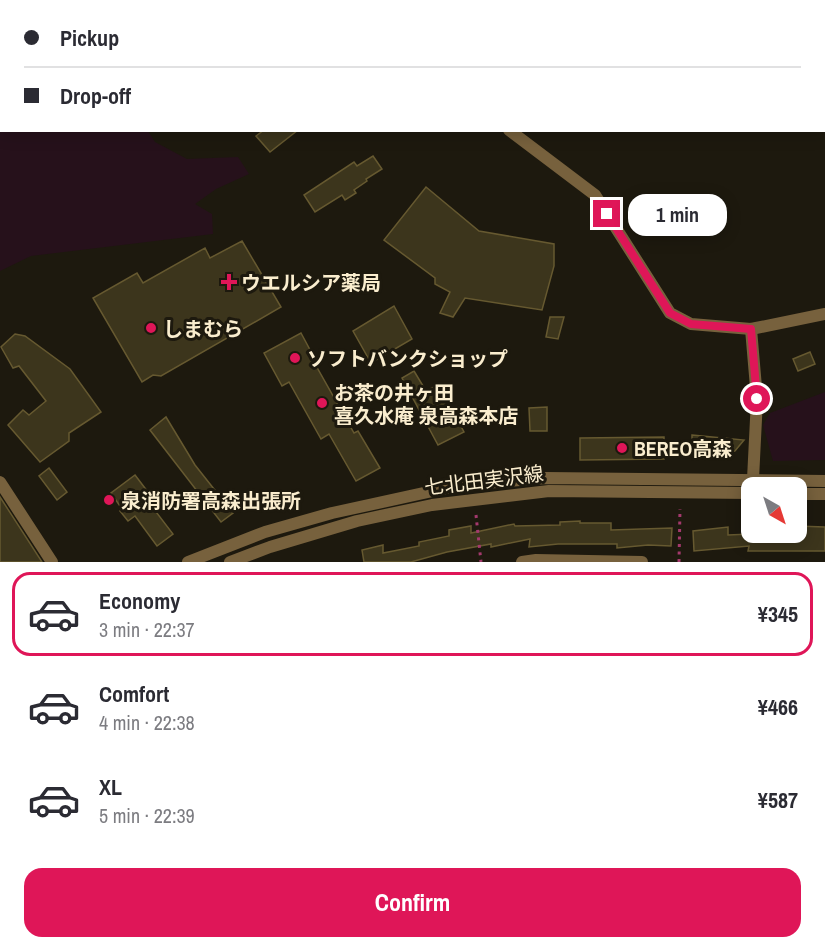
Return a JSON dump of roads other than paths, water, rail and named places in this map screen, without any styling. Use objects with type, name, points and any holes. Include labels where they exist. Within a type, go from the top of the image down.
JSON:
[{"type":"street","points":[[512,132],[595,195],[670,313],[691,324],[751,329],[825,314]]},
{"type":"street","points":[[751,329],[757,399],[753,477]]},
{"type":"street","points":[[188,562],[265,532],[332,513],[460,485],[546,478],[741,479]]},
{"type":"street","points":[[807,480],[825,481]]},
{"type":"street","points":[[0,482],[52,562]]},
{"type":"street","name":"七北田実沢線","points":[[230,562],[270,547],[357,521],[432,505],[549,491],[741,493]]},
{"type":"street","points":[[807,494],[825,494]]},
{"type":"street","points":[[522,562],[536,560],[642,562]]},
{"type":"place","name":"ウエルシア薬局","points":[[229,282]]},
{"type":"place","name":"しまむら","points":[[151,328]]},
{"type":"place","name":"ソフトバンクショップ","points":[[295,358]]},
{"type":"place","name":"お茶の井ヶ田 喜久水庵 泉高森本店","points":[[322,403]]},
{"type":"place","name":"BEREO高森","points":[[622,448]]},
{"type":"place","name":"泉消防署高森出張所","points":[[109,500]]}]
